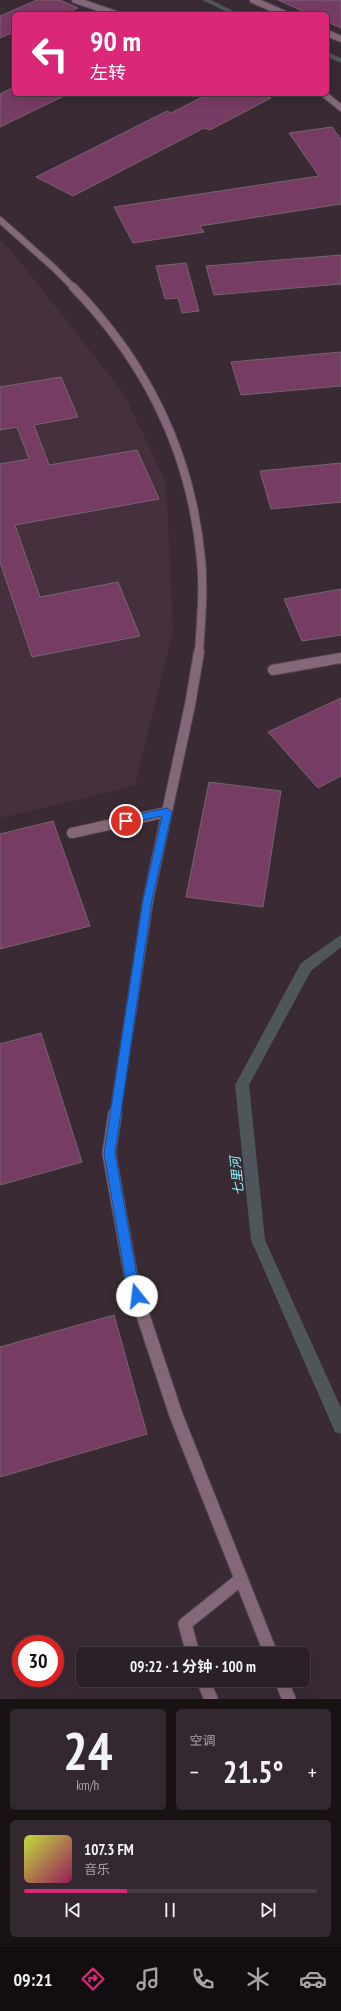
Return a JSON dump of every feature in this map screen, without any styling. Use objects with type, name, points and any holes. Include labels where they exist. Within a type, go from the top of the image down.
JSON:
[{"type":"street","points":[[75,0],[110,12]]},
{"type":"street","points":[[253,0],[280,12]]},
{"type":"street","points":[[329,34],[341,39]]},
{"type":"street","points":[[326,96],[341,108]]},
{"type":"street","points":[[0,220],[53,267],[93,308],[147,382],[163,413],[177,446],[188,480],[196,517],[201,560],[202,606],[199,654],[190,705],[148,900],[109,1153],[132,1282],[176,1415],[268,1647]]},
{"type":"street","points":[[273,670],[341,658]]},
{"type":"street","points":[[72,833],[167,812]]},
{"type":"street","points":[[191,1647],[185,1624],[241,1578]]},
{"type":"street","points":[[206,1687],[211,1699]]},
{"type":"street","points":[[284,1687],[289,1699]]},
{"type":"shaded area","points":[[0,240],[13,253],[124,394],[166,483],[173,630],[135,786],[0,818]]},
{"type":"building","points":[[37,0],[60,0],[78,8],[69,12],[12,12],[12,33],[0,38],[0,16]]},
{"type":"building","points":[[278,0],[341,0],[341,28],[329,23],[329,12],[305,12]]},
{"type":"building","points":[[12,88],[12,96],[64,96],[0,127],[0,94]]},
{"type":"building","points":[[204,96],[266,96],[271,98],[210,130],[204,128],[73,196],[36,177],[167,111],[171,113]]},
{"type":"building","points":[[332,127],[341,139],[341,204],[200,226],[204,232],[133,243],[114,207],[319,176],[289,133]]},
{"type":"building","points":[[341,255],[341,284],[214,295],[206,266]]},
{"type":"building","points":[[186,263],[199,311],[182,313],[178,298],[165,299],[156,266]]},
{"type":"building","points":[[341,352],[341,386],[241,395],[231,362]]},
{"type":"building","points":[[61,377],[78,417],[34,425],[49,465],[137,450],[159,499],[15,525],[40,597],[118,582],[140,636],[32,657],[0,562],[0,464],[29,459],[17,427],[0,430],[0,387]]},
{"type":"building","points":[[341,463],[341,502],[271,509],[260,471]]},
{"type":"building","points":[[341,589],[341,635],[302,641],[284,599]]},
{"type":"building","points":[[341,698],[341,776],[318,788],[268,732]]},
{"type":"building","points":[[209,782],[281,791],[263,907],[186,897]]},
{"type":"building","points":[[53,821],[90,926],[0,949],[0,834]]},
{"type":"building","points":[[41,1033],[82,1162],[0,1185],[0,1044]]},
{"type":"building","points":[[114,1315],[147,1434],[0,1477],[0,1347]]},
{"type":"waterway","name":"七里河","points":[[205,0],[232,12]]},
{"type":"waterway","name":"七里河","points":[[329,55],[341,61]]},
{"type":"waterway","name":"七里河","points":[[341,940],[306,967],[242,1085],[258,1240],[341,1426]]},
{"type":"route","points":[[126,821],[167,812],[148,900],[109,1153],[132,1282],[137,1296]]}]
